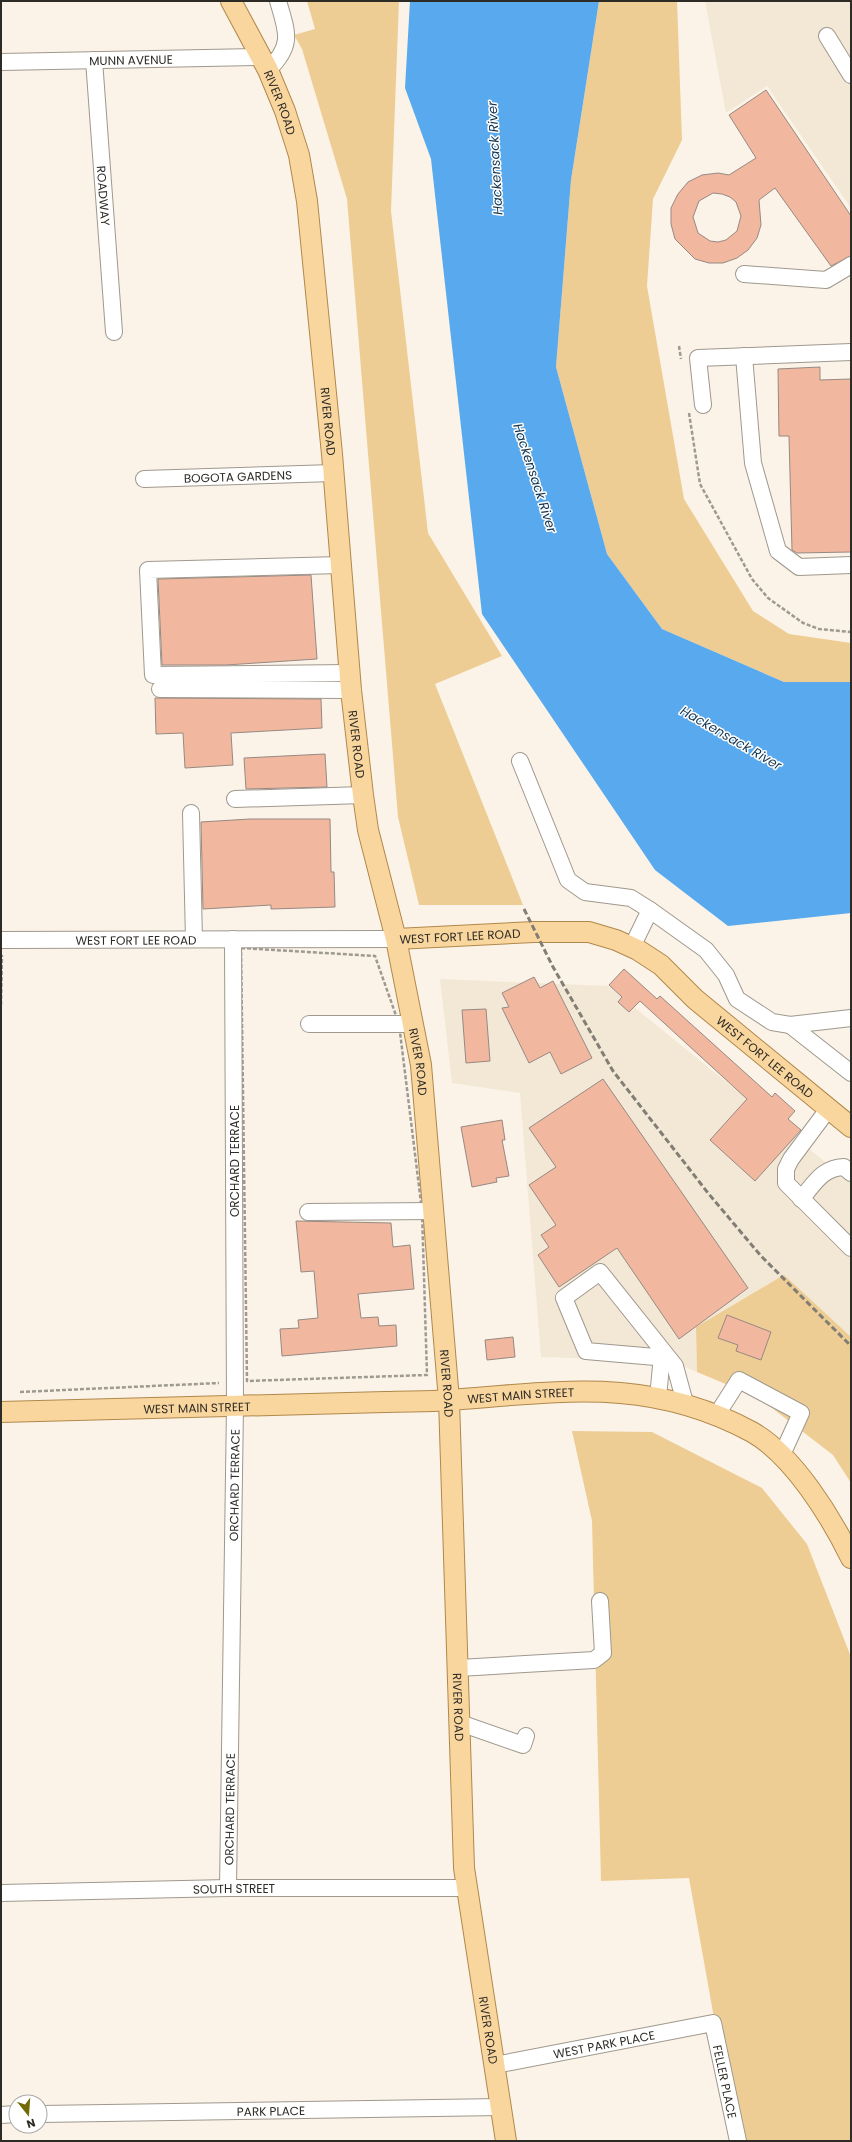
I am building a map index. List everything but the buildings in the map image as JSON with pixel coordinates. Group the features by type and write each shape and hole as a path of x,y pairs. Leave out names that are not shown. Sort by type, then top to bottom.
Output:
{"main road":[{"name":"RIVER ROAD","path":"231,1 265,63 285,111 299,155 307,200 333,473 350,681 363,795 378,878 396,939 406,1024 421,1065 428,1211 449,1400 459,1668 464,1868 506,2141"},
{"name":"WEST FORT LEE ROAD","path":"396,939 534,932 589,932 616,940 632,947 662,965 694,999 851,1127"},
{"name":"WEST MAIN STREET","path":"1,1412 449,1400 542,1392 588,1391 658,1397 685,1403 755,1434 781,1457 818,1501 839,1534 851,1558"}],"street":[{"path":"265,63 280,58 287,41 288,35 278,1"},
{"path":"826,36 851,75"},
{"name":"MUNN AVENUE","path":"1,62 94,60 265,63"},
{"name":"ROADWAY","path":"94,60 114,332"},
{"path":"744,274 826,280 851,266"},
{"path":"696,407 698,358 851,352"},
{"path":"744,356 753,464 778,551 799,567 851,565"},
{"name":"BOGOTA GARDENS","path":"144,479 333,473"},
{"path":"341,565 148,570 153,675 350,681"},
{"path":"160,690 350,681"},
{"path":"520,760 568,880 584,892 631,898 650,910 706,950 726,975 737,999 772,1022 790,1025 851,1018"},
{"path":"235,799 363,795"},
{"path":"190,813 194,939"},
{"path":"632,947 650,910"},
{"name":"WEST FORT LEE ROAD","path":"2,945 194,939 396,939"},
{"name":"ORCHARD TERRACE","path":"228,1888 235,1406 234,939"},
{"path":"309,1024 406,1024"},
{"path":"790,1025 851,1073"},
{"path":"829,1108 791,1158 786,1169 786,1184 851,1248"},
{"path":"801,1199 825,1171 833,1168 844,1167 851,1173"},
{"path":"308,1212 428,1211"},
{"path":"667,1358 586,1350 564,1298 600,1272 667,1358 675,1366 685,1403"},
{"path":"658,1397 661,1366 667,1358"},
{"path":"716,1416 739,1380 801,1413 781,1457"},
{"path":"459,1668 594,1660 603,1653 600,1601"},
{"path":"460,1724 522,1745 526,1736"},
{"name":"SOUTH STREET","path":"1,1893 228,1888 467,1888"},
{"name":"WEST PARK PLACE","path":"494,2065 714,2023"},
{"name":"FELLER PLACE","path":"714,2023 738,2141"},
{"name":"PARK PLACE","path":"48,2114 501,2107"}],"path":[{"path":"679,346 681,361"},
{"path":"696,407 700,484 752,579 768,598 803,623 819,629 851,632"},
{"path":"1,1005 2,945"},
{"path":"241,948 375,956 406,1024 428,1211 427,1376 247,1381 241,948"},
{"path":"17,1392 220,1383"}],"shaded area":[{"path":"307,1 399,1 391,211 428,533 502,656 435,684 523,905 419,905 398,817 347,199 302,49 294,35 315,29"},
{"path":"599,1 677,1 682,140 653,199 647,286 684,499 753,611 789,634 851,643 851,682 784,682 662,629 607,554 556,367 571,180"},
{"path":"705,1 851,1 851,208 767,86 726,113"},
{"path":"440,979 608,986 851,1183 851,1337 826,1316 696,1327 697,1372 670,1361 541,1357 520,1093 452,1083"},
{"path":"784,1275 851,1337 851,1483 833,1455 759,1398 697,1372 696,1327"},
{"path":"572,1431 652,1432 762,1488 807,1544 851,1657 851,2141 736,2141 689,1878 601,1881 592,1521"}],"water":[{"name":"Hackensack River","path":"410,1 599,1 571,180 556,367 607,554 662,629 784,682 851,682 851,913 728,926 655,870 482,614 431,159 405,88"}],"railway":[{"path":"524,909 553,967 613,1071 708,1193 761,1256 851,1346"}]}
